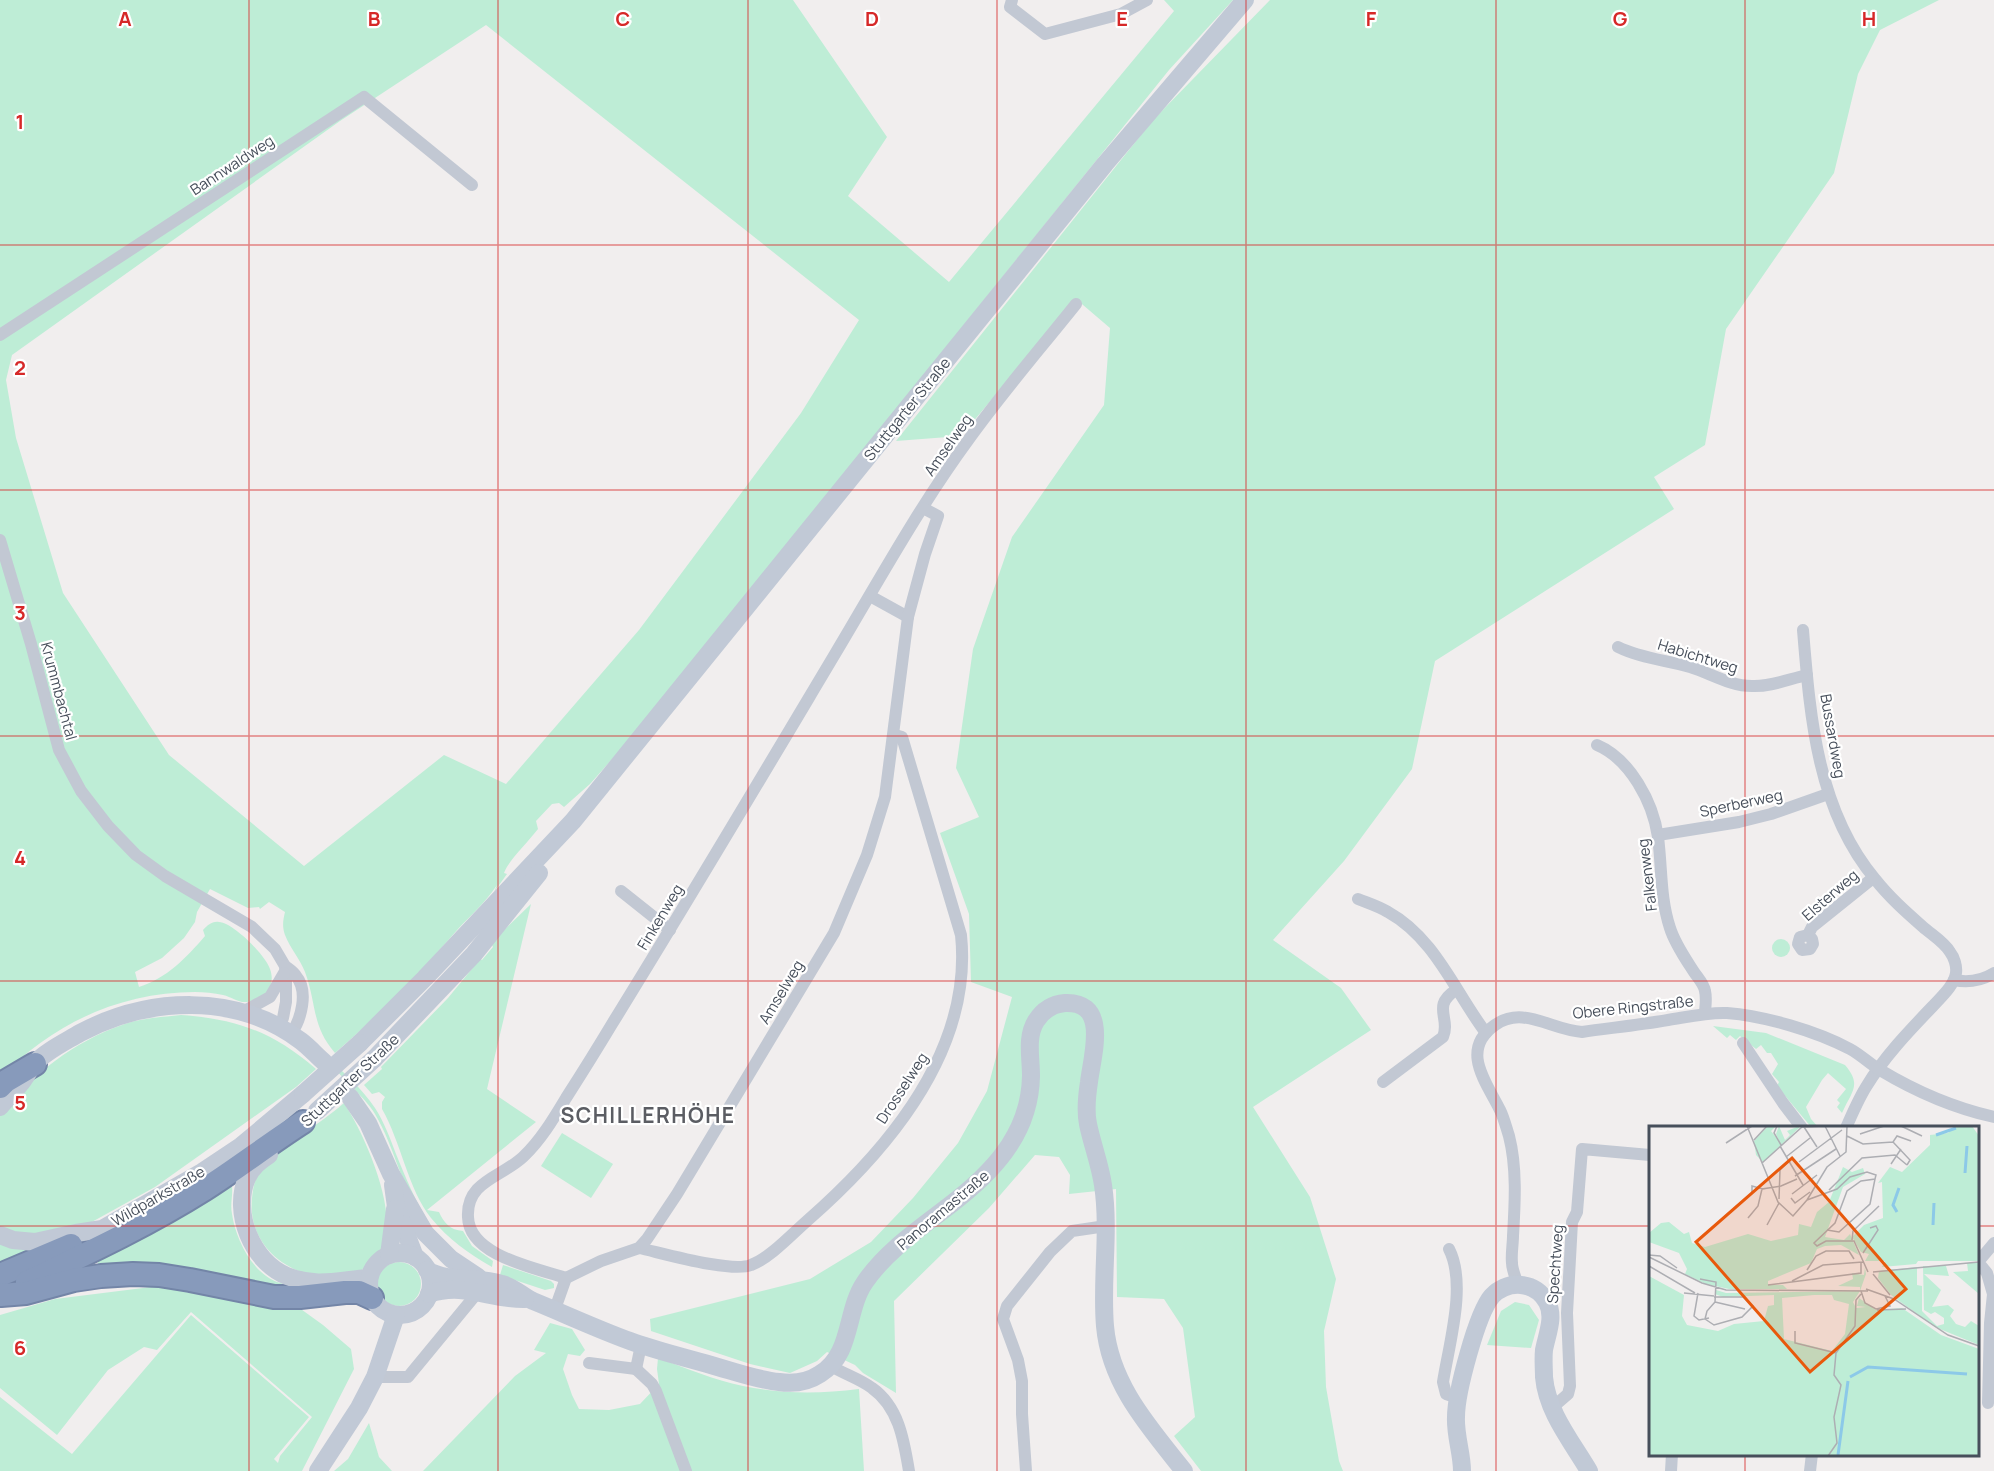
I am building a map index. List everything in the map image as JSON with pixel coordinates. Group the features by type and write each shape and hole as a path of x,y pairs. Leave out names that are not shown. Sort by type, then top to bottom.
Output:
{"highway":[{"path":"0,1087 35,1064"},
{"name":"Wildparkstraße","path":"0,1288 89,1253 156,1218 204,1189 310,1117"},
{"name":"Wildparkstraße","path":"0,1288 69,1246 102,1229"},
{"path":"0,1288 26,1293 74,1280 133,1274 190,1280 274,1297 359,1293 370,1288"}],"main road":[{"name":"Stuttgarter Straße","path":"370,1288 322,1284 293,1278 274,1268 255,1249 244,1222 244,1193 247,1179 255,1165 283,1144 375,1059 573,821 1105,164 1245,0"},
{"name":"Stuttgarter Straße","path":"303,1094 473,941"},
{"path":"0,1107 35,1064 67,1040 94,1026 154,1006 180,1004 213,1006 241,1013 285,1031 324,1062"},
{"name":"Panoramastraße","path":"831,1366 846,1339 855,1299 870,1274 892,1252 980,1181 1014,1140 1025,1116 1030,1094 1031,1031 1040,1016 1053,1005 1076,1004 1083,1007 1095,1023 1096,1039 1086,1112 1103,1184 1106,1220 1105,1328 1115,1368 1127,1396 1184,1471"},
{"name":"Wildparkstraße","path":"102,1229 202,1172 241,1146 303,1094"},
{"path":"350,1097 368,1123 391,1174 425,1233 479,1285"},
{"path":"391,1174 396,1207 421,1264 430,1279 429,1294 415,1312 396,1315 381,1310 370,1288 373,1268 380,1260 398,1253 421,1264 435,1275 479,1285 509,1298 527,1299 641,1345 779,1382 801,1382 811,1379 831,1366"},
{"path":"389,1255 391,1228 396,1207"},
{"path":"0,1235 13,1240 35,1242 102,1229"},
{"path":"429,1294 452,1288 479,1285"},
{"path":"1462,1471 1456,1416 1458,1398 1476,1333 1486,1305 1501,1289 1518,1285 1535,1289 1542,1295 1550,1310 1551,1317 1544,1353 1547,1395 1564,1432 1589,1471"},
{"path":"318,1471 359,1408 375,1377 396,1315"}],"street":[{"path":"1011,4 1045,34 1121,14 1148,0"},
{"name":"Bannwaldweg","path":"0,335 364,97 472,185"},
{"name":"Amselweg","path":"639,1248 677,1194 834,933 867,855 885,797 908,617 938,516 923,508 968,439 1076,304"},
{"name":"Finkenweg","path":"566,1278 490,1251 474,1237 469,1225 470,1202 480,1185 521,1159 538,1141 670,930 923,508"},
{"name":"Krummbachtal","path":"0,540 59,750 81,791 108,826 136,855 165,876 252,927 275,949 285,966"},
{"path":"870,596 908,617"},
{"name":"Bussardweg","path":"1803,630 1819,758 1828,794 1846,836 1874,878 1898,905 1949,949 1956,965 1954,980"},
{"name":"Habichtweg","path":"1618,647 1743,685 1766,685 1807,675"},
{"name":"Drosselweg","path":"639,1248 721,1265 741,1267 758,1262 822,1208 875,1154 917,1097 938,1062 957,1003 963,951 961,934 902,737 894,735"},
{"name":"Falkenweg","path":"1597,745 1610,751 1630,772 1648,804 1658,835 1661,878 1670,929 1677,945 1704,987 1705,1014"},
{"name":"Sperberweg","path":"1658,835 1761,817 1828,794"},
{"name":"Elsterweg","path":"1808,935 1812,927 1874,878"},
{"path":"621,891 670,930"},
{"path":"1358,899 1387,911 1413,932 1440,962 1486,1033 1480,1043 1477,1060 1481,1075 1500,1110 1510,1143 1514,1172 1512,1264 1518,1285"},
{"path":"241,1013 270,997 279,983 285,966"},
{"path":"285,966 286,1002 283,1018 285,1031"},
{"path":"1847,1126 1861,1096 1879,1069 1954,980 1971,982 1994,973"},
{"path":"1383,1082 1443,1037 1445,1028 1442,1007 1448,995 1456,990"},
{"name":"Obere Ringstraße","path":"1486,1033 1502,1020 1517,1016 1581,1032 1705,1014 1737,1015 1804,1031 1850,1049 1879,1069 1928,1095 1966,1110 1994,1117"},
{"path":"1743,1043 1800,1126"},
{"name":"Spechtweg","path":"1553,1407 1568,1394 1570,1386 1567,1313 1572,1222 1577,1212 1582,1149 1649,1155"},
{"path":"1026,1471 1022,1381 1018,1360 1003,1319 1007,1306 1050,1252 1072,1231 1106,1220"},
{"path":"1979,1260 1994,1242"},
{"path":"555,1309 566,1278 601,1261 639,1248"},
{"path":"1449,1249 1455,1261 1458,1284 1443,1382 1446,1394 1458,1398"},
{"path":"1979,1264 1987,1273 1993,1295 1987,1403"},
{"path":"375,1377 408,1377 479,1285"},
{"path":"636,1369 641,1345"},
{"path":"589,1363 636,1369 652,1384 686,1471"},
{"path":"831,1366 871,1387 885,1400 893,1412 902,1435 909,1471"},
{"path":"1671,1471 1672,1456"},
{"path":"1810,1471 1812,1456"}],"green space":[{"path":"0,0 793,0 887,137 848,196 949,282 1174,11 1164,0 1233,0 1169,70 644,723 590,784 564,807 559,803 552,804 536,821 538,829 510,863 504,873 507,874 494,892 497,885 414,977 335,1053 327,1043 318,1024 305,972 285,935 283,924 285,912 269,902 260,909 259,907 248,908 210,889 197,912 195,922 184,938 162,958 135,972 139,987 167,973 205,936 203,930 217,922 241,934 262,956 272,975 268,992 247,1002 220,994 195,992 167,993 114,1005 65,1027 20,1059 0,1078","holes":["486,25 859,320 801,413 639,630 506,784 444,755 304,866 169,755 63,593 16,438 6,380 12,355 340,121"]},
{"path":"1270,0 1939,0 1880,30 1858,74 1834,173 1726,329 1705,445 1654,477 1674,509 1435,661 1412,769 1344,861 1273,940 1341,988 1371,1030 1253,1107 1310,1197 1336,1279 1324,1331 1326,1387 1339,1461 1343,1471 1201,1471 1174,1436 1195,1417 1183,1328 1164,1299 1117,1297 1116,1189 1069,1194 1070,1175 1059,1157 1035,1155 989,1208 894,1301 896,1393 863,1373 855,1365 827,1352 817,1361 790,1373 750,1364 651,1331 650,1319 810,1279 871,1242 913,1198 958,1143 987,1091 1012,997 971,982 969,914 940,833 979,817 956,768 973,649 1012,537 1104,405 1110,328 1076,299 961,436 896,441 1153,120"},
{"path":"531,904 487,1089 536,1122 427,1210 439,1212 448,1225 463,1231 472,1246 493,1261 492,1267 459,1246 431,1218 416,1193 382,1109 385,1097 379,1092 372,1094 364,1085 382,1069 381,1067 448,998 480,959 482,960 493,947 492,945 502,932"},
{"path":"1777,939 1785,939 1790,944 1788,955 1777,957 1772,952 1772,944"},
{"path":"181,1015 220,1020 253,1030 285,1046 316,1069 296,1087 155,1187 90,1223 25,1236 0,1228 0,1112 40,1072 88,1040 129,1023"},
{"path":"1713,1026 1766,1033 1845,1065 1853,1078 1854,1088 1842,1113 1837,1107 1840,1103 1837,1100 1846,1089 1828,1073 1806,1107 1817,1126 1810,1126 1777,1086 1779,1082 1772,1074 1778,1064 1771,1053 1767,1053 1761,1045 1756,1049 1740,1036 1736,1040 1730,1035 1727,1038"},
{"path":"325,1054 375,1108 387,1130 420,1208 441,1239 454,1252 470,1264 488,1273 492,1278 458,1258 433,1234 415,1205 375,1114"},
{"path":"344,1103 361,1133 377,1174 383,1195 386,1233 380,1251 360,1272 305,1273 282,1262 258,1235 252,1211 254,1185 256,1178 268,1163"},
{"path":"562,1133 613,1164 591,1198 541,1166"},
{"path":"240,1179 232,1186 231,1210 238,1238 244,1250 260,1271 270,1278 281,1283 293,1284 283,1289 200,1270 165,1265 98,1264 98,1260"},
{"path":"0,1243 31,1250 0,1265"},
{"path":"399,1262 415,1268 421,1284 415,1300 399,1306 383,1300 377,1284 383,1268"},
{"path":"503,1265 551,1281 554,1288 545,1290 500,1275"},
{"path":"159,1286 298,1307 351,1349 354,1369 302,1471 0,1471 0,1397 72,1454 191,1315 309,1417 274,1459 278,1463 280,1456 312,1417 191,1312 157,1350 144,1347 108,1370 57,1435 0,1388 0,1315 55,1299"},
{"path":"1515,1302 1529,1305 1539,1320 1531,1348 1487,1345 1501,1311"},
{"path":"550,1323 572,1329 585,1350 580,1356 568,1354 563,1369 579,1409 609,1410 640,1404 659,1384 658,1358 700,1374 758,1389 829,1392 859,1389 864,1471 423,1471 515,1376 546,1353 534,1350"},
{"path":"369,1423 379,1457 392,1471 334,1471 348,1459"}],"district":[{"name":"SCHILLERHÖHE","path":"648,1115"}]}
